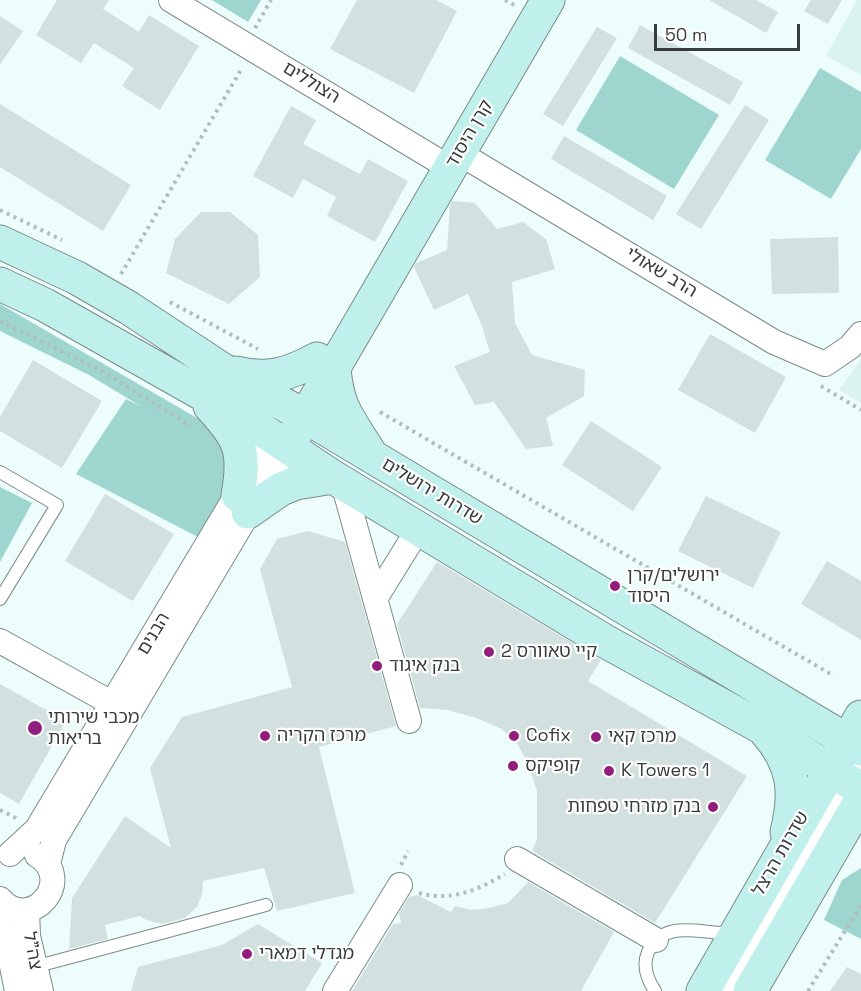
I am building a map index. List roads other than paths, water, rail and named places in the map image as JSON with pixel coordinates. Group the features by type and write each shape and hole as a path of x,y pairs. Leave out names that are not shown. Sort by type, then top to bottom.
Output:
{"main road":[{"name":"קרן היסוד","path":"280,441 326,364 392,269 548,0"},
{"name":"שדרות ירושלים","path":"0,242 77,278 129,308 223,370 372,456 855,760"},
{"path":"0,284 45,305 194,389 280,441 338,480 603,640 761,727 855,760 822,867 750,991"},
{"path":"223,370 261,377 282,375 326,364 342,410 372,456"},
{"path":"194,389 226,423 237,440 242,456 243,503 296,483 338,480"},
{"path":"761,727 781,753 792,779 792,812 782,852"},
{"name":"שדרות הרצל","path":"703,991 751,928 782,852 855,760"},
{"path":"822,867 861,841"}],"street":[{"name":"הצוללים","path":"171,0 249,47 455,160"},
{"name":"הרב שאולי","path":"455,160 774,342 825,364 849,347 861,334"},
{"name":"הבנים","path":"27,910 43,903 48,897 53,880 48,864 54,840 280,441"},
{"path":"338,480 375,599 409,721"},
{"name":"הבנים","path":"5,858 37,829 113,704 243,503"},
{"path":"375,599 418,528"},
{"path":"0,641 113,704"},
{"path":"5,858 27,851 48,864"},
{"path":"517,860 656,940"},
{"path":"335,991 400,885"},
{"path":"0,899 10,907 27,910"},
{"name":"צה\"ל","path":"0,907 17,991"},
{"name":"צה\"ל","path":"27,910 28,936 41,991"}],"lane":[{"path":"0,472 57,505 0,599"},
{"path":"717,991 751,928 855,760"},
{"path":"34,967 266,906"},
{"path":"655,991 648,981 645,969 646,957 656,940 670,931 682,929 723,934 751,928"},
{"path":"728,991 751,928"}],"place":[{"name":"ירושלים/קרן היסוד","path":"615,586"},
{"name":"קיי טאוורס 2","path":"489,652"},
{"name":"בנק איגוד","path":"377,666"},
{"name":"מכבי שירותי בריאות","path":"35,728"},
{"name":"מרכז הקריה","path":"265,736"},
{"name":"Cofix","path":"514,736"},
{"name":"מרכז קאי","path":"596,737"},
{"name":"קופיקס","path":"513,766"},
{"name":"K Towers 1","path":"609,771"},
{"name":"בנק מזרחי טפחות","path":"713,807"},
{"name":"מגדלי דמארי","path":"247,954"}]}
